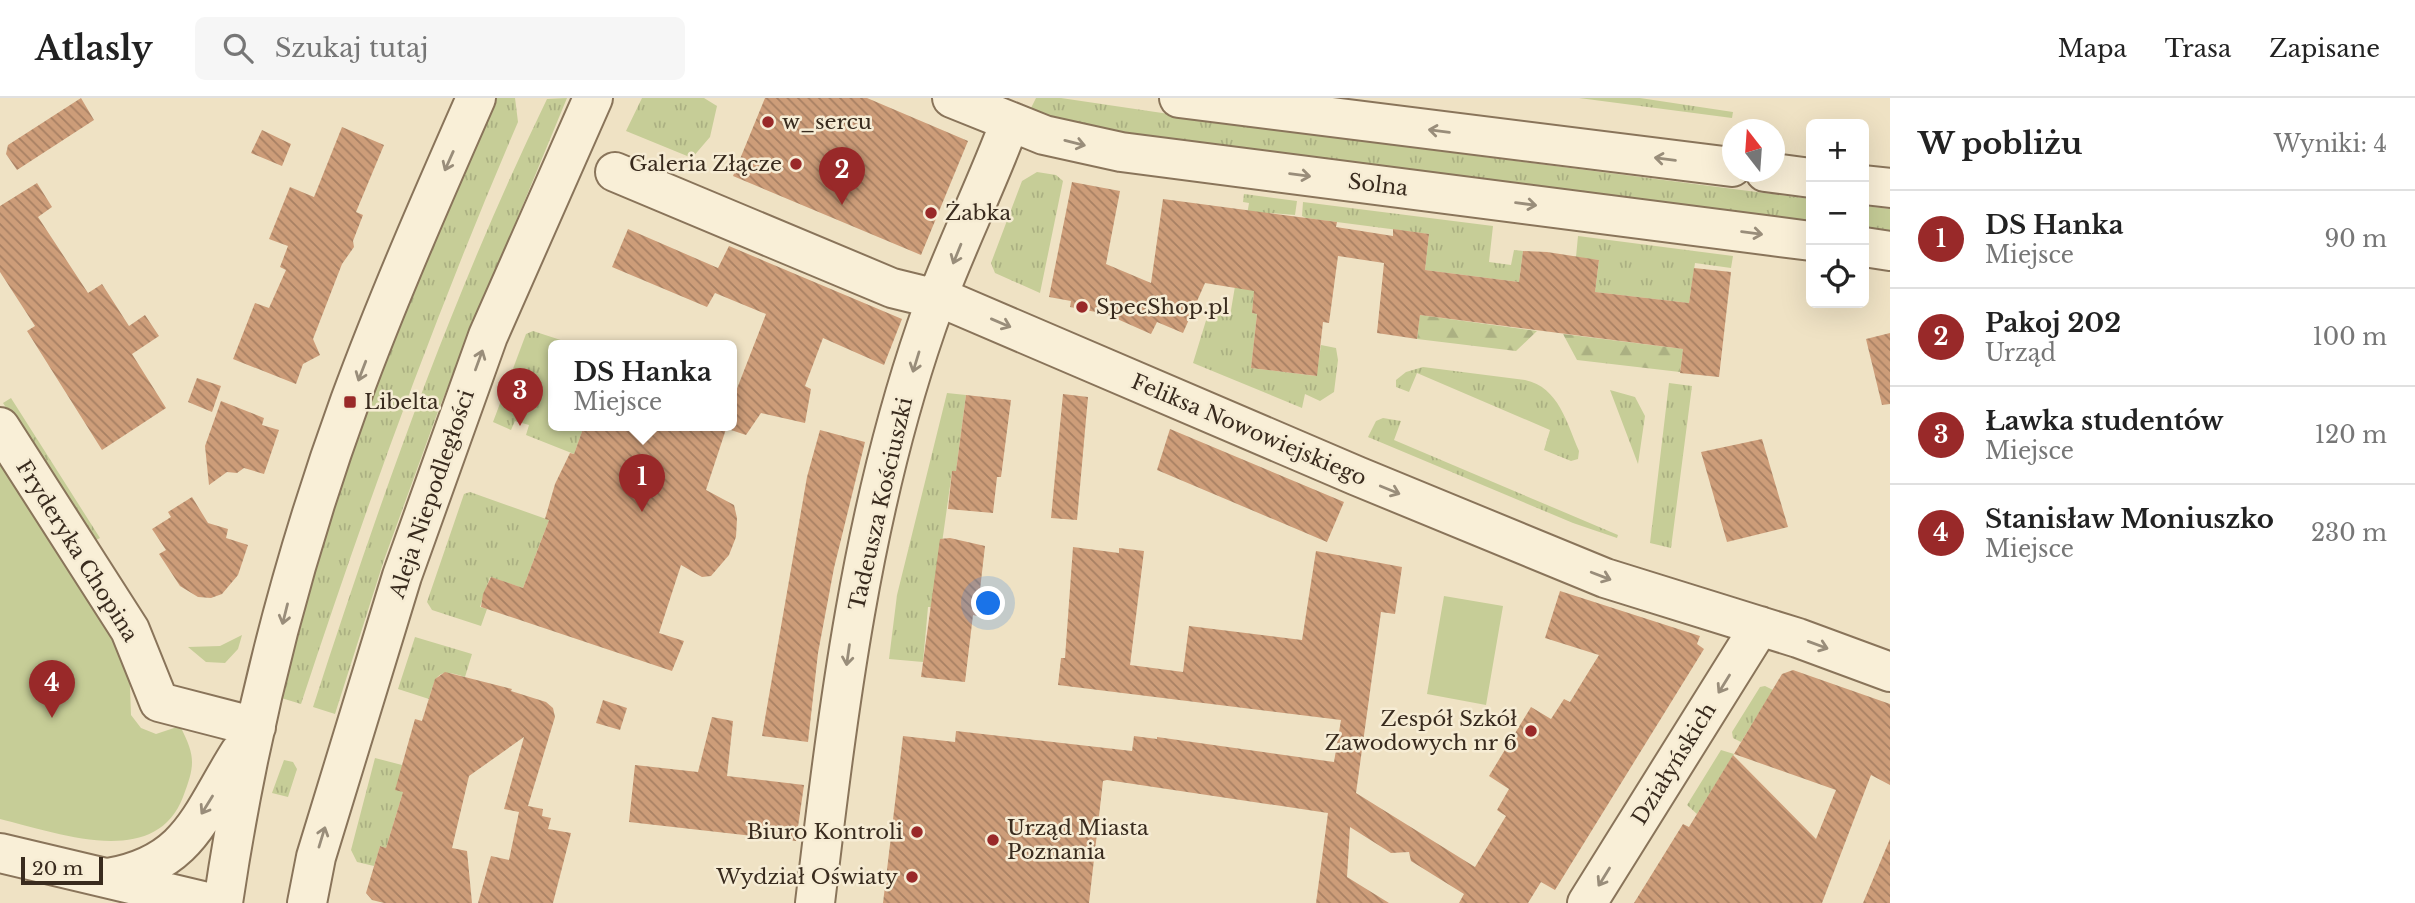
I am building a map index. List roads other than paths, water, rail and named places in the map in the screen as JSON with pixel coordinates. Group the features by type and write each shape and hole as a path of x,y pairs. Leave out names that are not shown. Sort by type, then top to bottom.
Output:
{"street":[{"path":"223,903 233,830 302,547 350,402 406,258 476,98"},
{"name":"Aleja Niepodległości","path":"307,903 320,844 402,576 429,499 488,336 593,98"},
{"name":"Solna","path":"952,98 1044,135 1121,152 1806,239"},
{"path":"1179,98 1722,166"},
{"name":"Tadeusza Kościuszki","path":"816,903 835,743 859,587 901,413 938,297 1010,122"},
{"name":"Feliksa Nowowiejskiego","path":"615,172 892,288 938,297 1605,578 1760,626 1890,672"},
{"path":"1785,175 1806,177"},
{"path":"1869,186 1890,188"},
{"path":"1869,248 1890,251"},
{"name":"Fryderyka Chopina","path":"0,426 130,630 159,702 256,727"},
{"name":"Działyńskich","path":"1587,903 1760,626"},
{"path":"108,878 138,873 166,859 187,840 256,727"},
{"path":"0,853 108,878 164,897 211,903"}],"place":[{"name":"w_sercu","path":"768,122"},
{"name":"Galeria Złącze","path":"796,164"},
{"name":"Pakoj 202","path":"842,205"},
{"name":"Żabka","path":"931,213"},
{"name":"SpecShop.pl","path":"1082,307"},
{"name":"Libelta","path":"350,402"},
{"name":"Ławka studentów","path":"520,426"},
{"name":"DS Hanka","path":"642,512"},
{"name":"Stanisław Moniuszko","path":"52,718"},
{"name":"Zespół Szkół Zawodowych nr 6","path":"1531,731"},
{"name":"Biuro Kontroli","path":"917,832"},
{"name":"Urząd Miasta Poznania","path":"993,840"},
{"name":"Wydział Oświaty","path":"912,877"}]}
